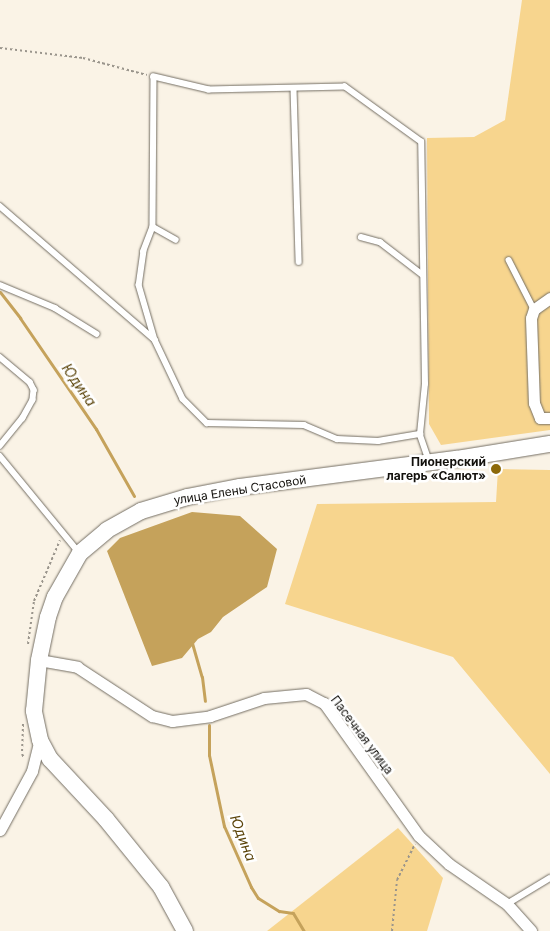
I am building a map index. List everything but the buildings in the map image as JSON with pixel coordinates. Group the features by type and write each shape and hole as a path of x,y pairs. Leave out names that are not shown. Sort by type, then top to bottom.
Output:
{"main road":[{"name":"улица Елены Стасовой","path":"185,931 161,887 106,819 50,759 40,740 34,711 40,660 48,617 55,597 80,553 107,530 141,512 186,496 550,444"}],"street":[{"path":"550,298 534,309 531,318 534,403 540,418 550,418"},
{"name":"Пасечная улица","path":"40,660 77,667 152,716 172,721 210,716 264,698 306,694 324,703 419,836 449,864 507,904 531,931"},
{"path":"0,830 32,771 40,740"}],"lane":[{"path":"420,434 378,441 337,439 304,425 208,423 183,399 155,340 139,285 144,251 153,227 154,77 209,90 345,87 421,142 425,384 420,434 430,462"},
{"path":"294,89 299,262"},
{"path":"0,206 155,340"},
{"path":"153,227 176,240"},
{"path":"361,237 380,242 423,275"},
{"path":"509,260 534,309"},
{"path":"0,285 55,308 97,334"},
{"path":"0,357 30,382 34,390 33,400 23,418 0,446"},
{"path":"0,456 80,553"},
{"path":"507,904 550,878"}],"path":[{"path":"0,48 84,58 154,77"},
{"path":"392,931 397,880 419,836"}],"shaded area":[{"path":"522,0 550,0 550,430 441,445 429,424 427,138 474,137 505,120"},
{"path":"498,469 550,470 550,774 453,657 285,604 317,504 496,502"},
{"path":"192,512 240,516 277,549 267,587 223,617 211,632 198,639 182,658 152,666 107,551 120,538"},
{"path":"398,828 443,878 427,931 267,931"}],"waterway":[{"name":"Юдина","path":"0,292 96,429 134,496"},
{"name":"Юдина","path":"192,643 202,677 205,701"},
{"name":"Юдина","path":"209,725 209,755 224,826 251,887 258,898 279,911 293,913 304,931"}],"place":[{"name":"Пионерский лагерь «Салют»","path":"496,469"}]}
